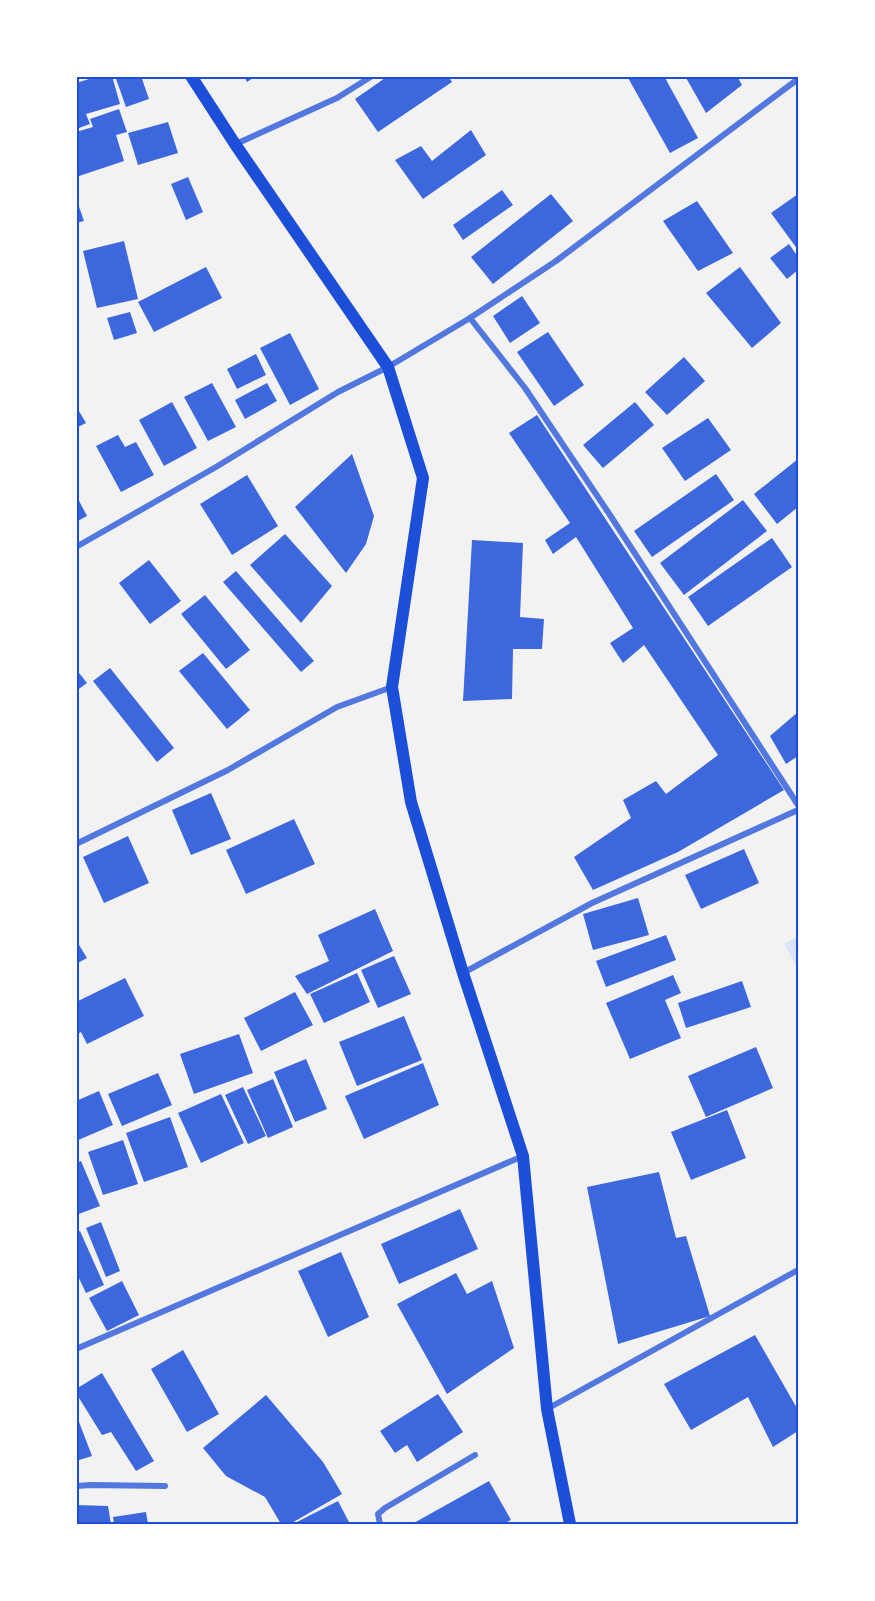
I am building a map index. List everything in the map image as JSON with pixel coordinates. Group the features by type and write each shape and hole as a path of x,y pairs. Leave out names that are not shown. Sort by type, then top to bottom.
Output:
{"main road":[{"path":"191,76 388,367 423,478 392,687 411,802 463,973 523,1156 547,1409 570,1524"}],"street":[{"path":"235,144 337,98 372,76"},
{"path":"76,547 216,467 338,392 388,367 470,318 556,261 798,80"},
{"path":"470,318 525,388 798,805"},
{"path":"76,844 228,770 337,707 392,687"},
{"path":"463,973 592,903 798,810"},
{"path":"76,1349 523,1156"},
{"path":"547,1409 798,1270"},
{"path":"380,1524 378,1514 385,1508 475,1455"},
{"path":"76,1486 165,1486"}],"shaded area":[{"path":"798,936 798,969 784,944"}],"building":[{"path":"99,76 112,76 120,104 86,114 90,124 79,128 76,121 76,83"},
{"path":"115,76 141,76 149,99 126,107"},
{"path":"244,76 256,76 247,82"},
{"path":"388,76 448,76 452,82 378,132 355,99"},
{"path":"627,76 664,76 698,138 670,153"},
{"path":"685,76 737,76 742,85 706,113"},
{"path":"119,109 127,132 116,135 124,161 76,177 76,132 93,127 90,119"},
{"path":"168,122 178,153 138,165 128,133"},
{"path":"471,130 486,155 423,199 395,160 421,146 432,161"},
{"path":"188,177 203,212 186,220 171,184"},
{"path":"502,190 513,205 463,240 453,225"},
{"path":"551,194 573,221 493,284 471,257"},
{"path":"798,194 798,250 771,213"},
{"path":"76,198 84,221 76,223"},
{"path":"697,201 733,253 698,271 663,221"},
{"path":"124,241 138,299 97,308 83,251"},
{"path":"789,244 798,257 798,270 787,279 770,258"},
{"path":"206,267 222,298 154,332 138,302"},
{"path":"740,267 781,323 752,348 706,293"},
{"path":"522,296 540,323 510,343 493,316"},
{"path":"130,312 137,333 114,340 107,318"},
{"path":"548,332 584,385 554,406 517,352"},
{"path":"290,333 319,389 290,405 260,348"},
{"path":"256,354 266,375 237,389 227,369"},
{"path":"684,357 705,381 667,415 645,392"},
{"path":"212,383 236,427 208,441 184,397"},
{"path":"267,383 277,401 245,419 235,400"},
{"path":"172,402 197,448 164,466 139,420"},
{"path":"635,402 654,425 603,468 583,445"},
{"path":"76,406 86,423 76,428"},
{"path":"537,415 784,790 678,852 593,890 574,857 631,818 623,800 656,781 666,794 718,755 644,645 623,663 610,643 633,628 576,537 553,554 545,540 570,523 509,433"},
{"path":"708,418 731,450 685,481 662,448"},
{"path":"118,435 125,447 136,442 154,475 121,492 96,446"},
{"path":"352,454 374,516 366,544 346,573 295,507"},
{"path":"798,459 798,507 777,524 754,494"},
{"path":"716,474 734,500 652,557 634,531"},
{"path":"247,475 278,526 232,555 200,504"},
{"path":"76,495 87,516 76,522"},
{"path":"743,500 767,531 684,595 660,563"},
{"path":"285,534 332,586 301,623 250,565"},
{"path":"772,538 792,567 708,626 688,597"},
{"path":"472,540 523,543 520,617 544,619 542,649 513,649 512,699 463,701"},
{"path":"149,560 181,601 150,624 119,583"},
{"path":"236,571 314,661 301,672 223,582"},
{"path":"205,595 250,650 226,669 181,614"},
{"path":"203,653 250,710 227,729 179,671"},
{"path":"110,668 174,748 157,762 93,681"},
{"path":"76,669 87,683 76,691"},
{"path":"798,712 798,756 786,764 770,736"},
{"path":"211,793 231,839 191,855 172,810"},
{"path":"294,819 315,864 246,894 226,850"},
{"path":"128,836 149,883 104,903 83,857"},
{"path":"744,849 759,883 701,909 685,875"},
{"path":"638,898 649,935 593,950 583,914"},
{"path":"375,909 393,951 307,994 295,976 329,961 318,935"},
{"path":"666,935 676,960 606,987 596,961"},
{"path":"76,940 87,958 76,964"},
{"path":"394,956 411,994 378,1008 361,970"},
{"path":"357,973 370,1002 324,1023 310,994"},
{"path":"673,975 681,993 665,1000 681,1038 630,1059 606,1003"},
{"path":"125,978 144,1016 87,1044 81,1032 76,1035 76,1002"},
{"path":"742,981 751,1007 686,1028 678,1003"},
{"path":"295,992 313,1025 261,1051 244,1018"},
{"path":"404,1016 422,1060 357,1086 339,1042"},
{"path":"239,1034 253,1073 194,1094 180,1054"},
{"path":"756,1047 773,1088 706,1117 688,1076"},
{"path":"306,1059 327,1109 295,1122 274,1072"},
{"path":"423,1063 439,1105 364,1139 345,1096"},
{"path":"158,1073 172,1105 122,1126 108,1094"},
{"path":"273,1079 293,1127 268,1138 247,1090"},
{"path":"243,1087 266,1136 248,1144 225,1095"},
{"path":"99,1091 113,1125 76,1141 76,1101"},
{"path":"221,1094 244,1143 201,1163 178,1113"},
{"path":"727,1110 746,1158 691,1180 671,1132"},
{"path":"170,1117 188,1167 144,1182 126,1133"},
{"path":"123,1140 138,1184 103,1195 88,1152"},
{"path":"81,1161 100,1206 76,1215 76,1163"},
{"path":"659,1172 676,1238 686,1236 710,1316 618,1344 587,1187"},
{"path":"460,1209 478,1249 399,1284 381,1244"},
{"path":"101,1222 120,1271 106,1277 86,1228"},
{"path":"80,1231 104,1285 86,1293 76,1272 76,1233"},
{"path":"341,1252 369,1317 328,1337 298,1271"},
{"path":"456,1273 467,1294 492,1281 514,1348 447,1394 397,1304"},
{"path":"122,1281 139,1315 107,1331 89,1298"},
{"path":"755,1335 798,1410 798,1431 773,1447 748,1397 691,1430 664,1384"},
{"path":"183,1350 219,1414 187,1432 151,1369"},
{"path":"102,1373 154,1461 136,1471 111,1432 102,1435 76,1393 76,1389"},
{"path":"438,1394 463,1432 417,1462 407,1445 395,1453 380,1431"},
{"path":"266,1395 323,1462 342,1494 290,1524 281,1524 265,1497 226,1476 203,1448"},
{"path":"76,1414 92,1456 76,1461"},
{"path":"489,1481 511,1520 503,1524 412,1524"},
{"path":"338,1501 350,1524 293,1524"},
{"path":"76,1505 108,1506 111,1524 76,1524"},
{"path":"146,1512 148,1524 114,1524 113,1517"}]}
